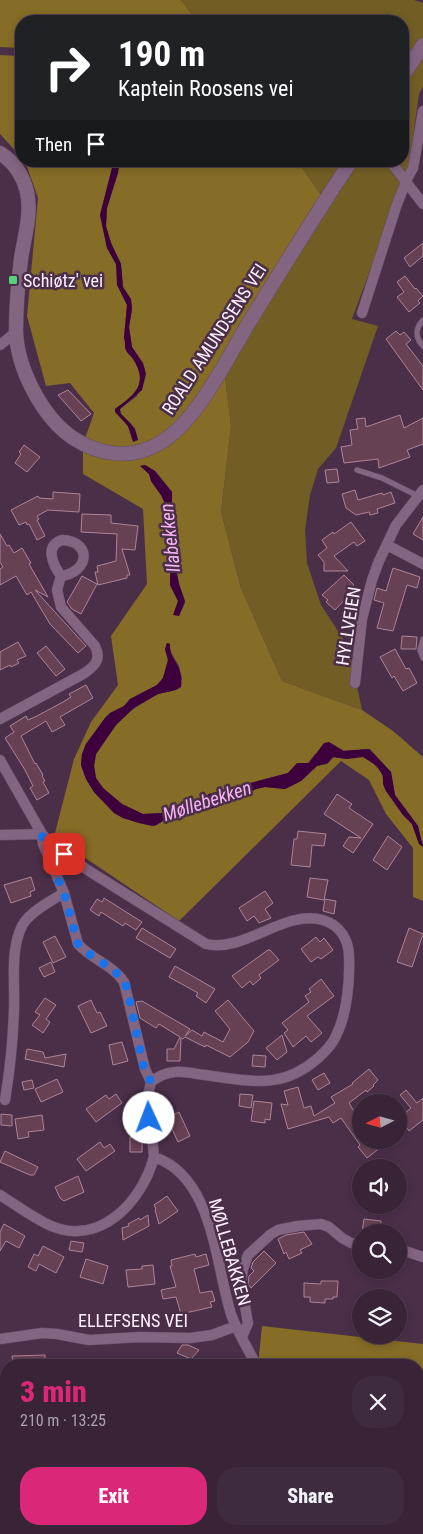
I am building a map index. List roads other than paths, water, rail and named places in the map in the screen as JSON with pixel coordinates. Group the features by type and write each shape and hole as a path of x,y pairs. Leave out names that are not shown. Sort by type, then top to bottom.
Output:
{"street":[{"path":"409,66 423,45"},
{"path":"362,313 406,181 413,168 423,110"},
{"name":"ROALD AMUNDSENS VEI","path":"0,152 15,166"},
{"name":"ROALD AMUNDSENS VEI","path":"16,167 27,193 28,209 19,282 16,332 26,374 38,400 57,424 71,436 91,448 116,454 140,451 157,445 173,434 200,402 347,167"},
{"path":"395,167 423,204"},
{"path":"0,345 16,332"},
{"name":"HYLLVEIEN","path":"356,683 362,619 372,580 386,544 396,525 420,493"},
{"path":"386,544 423,564"},
{"path":"0,719 83,674 94,667 96,663 98,654 95,646 61,607 57,590 61,576"},
{"path":"0,760 42,834 57,849 206,944 218,946 231,943 293,921 307,918 326,921 333,925 343,934 347,942 350,965 340,1027 332,1044 306,1068 291,1076 274,1080 257,1081 174,1072 160,1076 151,1082"},
{"path":"0,835 42,834"},
{"path":"0,1195 50,1226 71,1230 94,1228 110,1221 126,1209 138,1193 154,1157 148,1095 151,1082 144,1069 124,982 115,971 83,950 78,944 64,893 43,844 42,834"},
{"path":"5,1100 13,1040 14,959 17,940 23,924 30,916 64,893"},
{"name":"MØLLEBAKKEN","path":"154,1157 164,1160 183,1175 200,1201 209,1227 224,1291 236,1326 253,1359"},
{"name":"MØLLEBAKKEN","path":"242,1336 248,1323 241,1284 243,1269 248,1255 271,1234 278,1230 321,1224 352,1242"},
{"path":"407,1252 423,1257"},
{"name":"ELLEFSENS VEI","path":"0,1339 42,1333 89,1340 140,1337 190,1338 212,1335 236,1326"}],"lane":[{"path":"423,320 418,325 417,333 419,342 423,346"},
{"name":"HYLLVEIEN","path":"357,470 420,493"},
{"path":"423,639 420,650 423,658"}],"water":[{"path":"118,167 107,208 106,226 111,243 121,264 123,287 131,299 132,309 129,327 132,347 143,363 146,374 142,390 120,409 120,413 132,425 135,431 138,440 133,442 128,426 115,412 115,409 134,394 140,382 140,375 133,359 125,349 127,305 117,285 116,264 107,248 100,215 112,168"},
{"path":"145,465 155,471 172,492 172,521 177,535 175,563 185,601 179,616 173,615 178,601 170,585 171,536 166,524 167,508 151,481 149,474 140,466"},
{"name":"Møllebekken","path":"167,643 170,644 170,650 179,668 181,687 158,694 135,707 116,725 96,754 94,766 96,778 103,788 122,804 143,814 162,813 185,804 196,803 209,794 288,773 297,763 309,763 324,743 329,742 344,751 369,749 391,772 395,795 418,826 423,847 419,844 412,824 386,791 383,784 383,776 377,766 363,757 347,759 332,757 328,763 317,766 301,781 285,789 265,787 256,789 217,807 163,821 154,826 123,818 114,813 94,792 86,779 81,765 82,754 86,744 110,713 124,706 130,699 157,685 163,678 168,660 165,649"}],"place":[{"name":"Schiøtz' vei","path":"13,280"}],"water label":[{"name":"Ilabekken","path":"170,538"}]}
